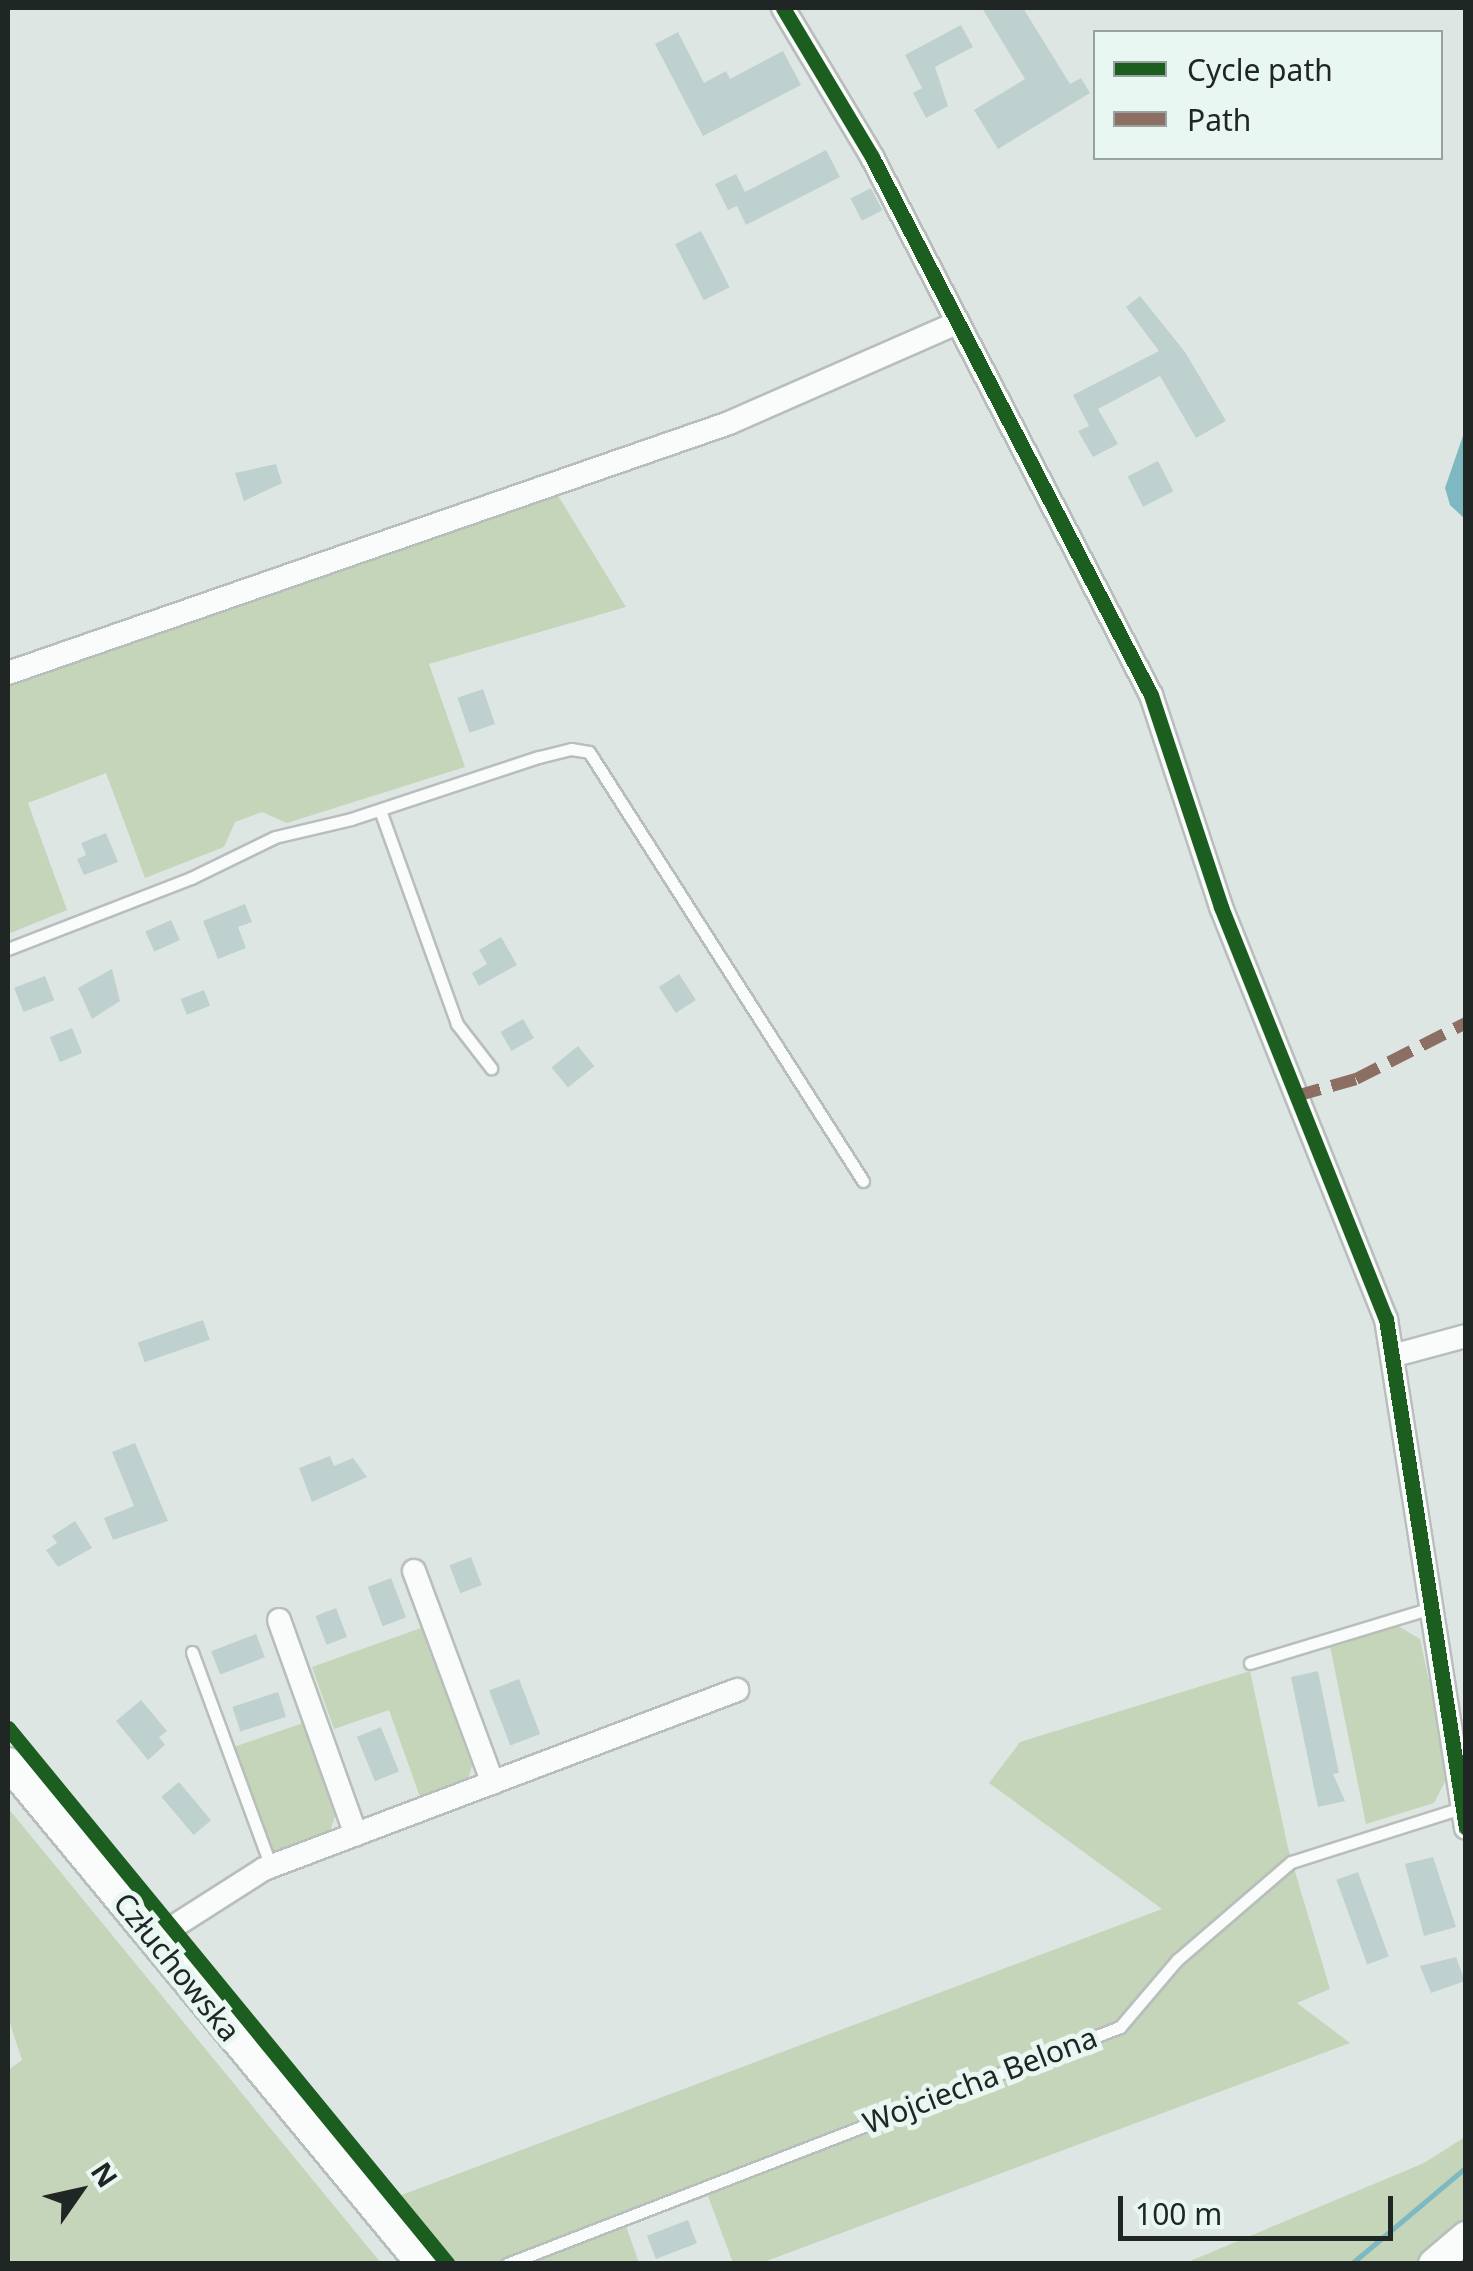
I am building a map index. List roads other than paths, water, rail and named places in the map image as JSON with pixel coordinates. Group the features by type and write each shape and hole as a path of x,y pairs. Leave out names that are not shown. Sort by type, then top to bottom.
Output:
{"main road":[{"name":"Człuchowska","path":"8,1764 422,2264"},
{"path":"1434,2264 1466,2238"}],"street":[{"path":"784,8 872,157 954,324 1151,696 1221,907 1386,1319 1463,1818"},
{"path":"8,673 730,423 954,324"},
{"path":"1394,1367 1466,1336"},
{"path":"414,1570 493,1783"},
{"path":"279,1620 356,1835"},
{"path":"154,1939 270,1867 737,1690"}],"lane":[{"path":"8,949 191,878 276,836 380,810 539,757 572,749 589,752 863,1181"},
{"path":"380,810 457,1024 491,1068"},
{"path":"1250,1663 1431,1608"},
{"path":"192,1652 270,1867"},
{"name":"Wojciecha Belona","path":"507,2264 1120,2027 1177,1960 1291,1862 1463,1818"}],"water":[{"path":"1465,430 1465,519 1450,505 1445,488"}],"waterway":[{"path":"1351,2264 1466,2167"}]}
